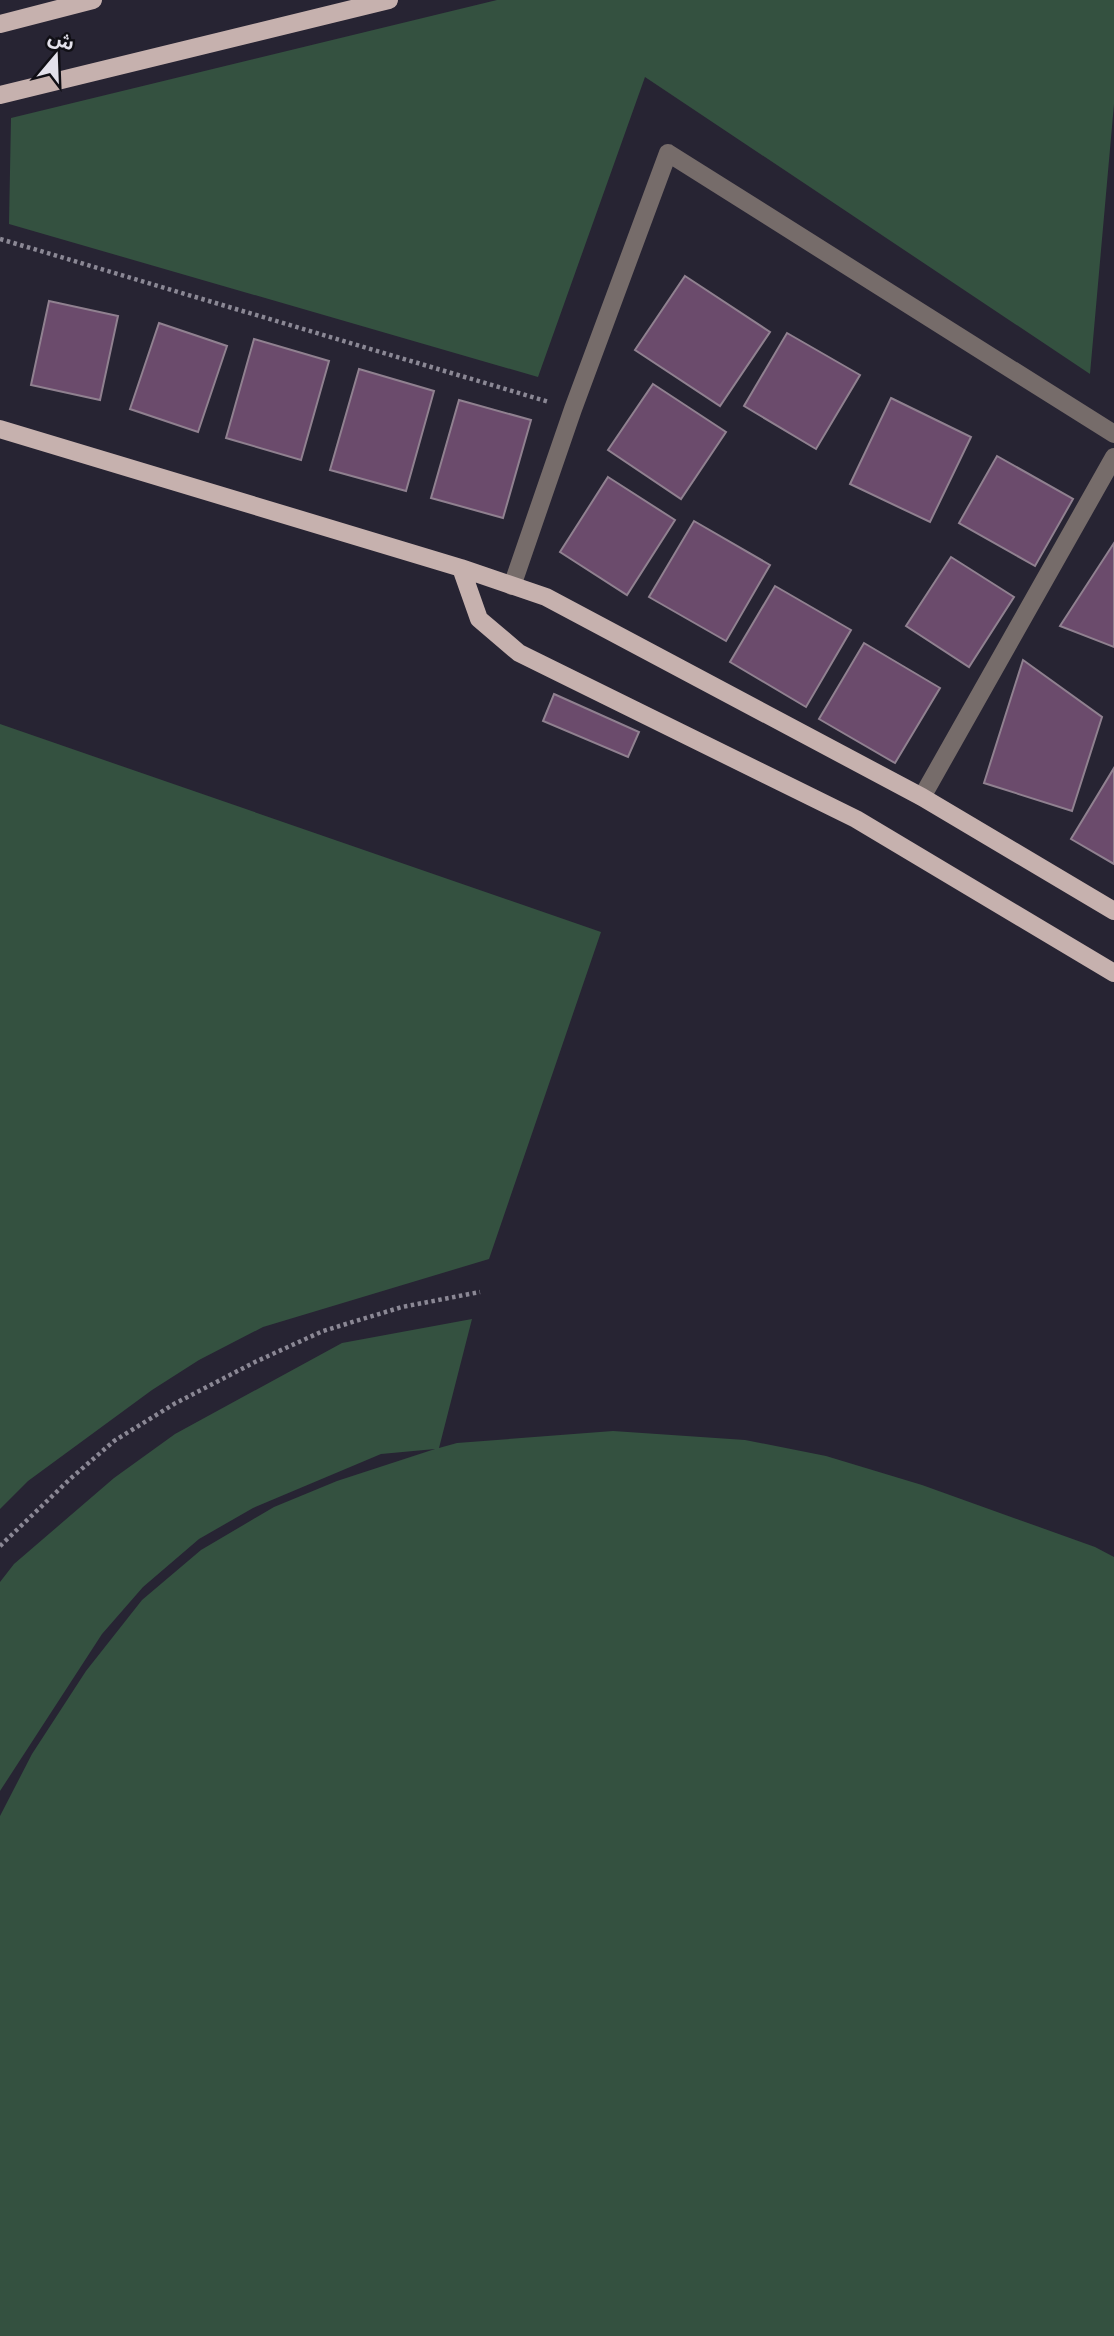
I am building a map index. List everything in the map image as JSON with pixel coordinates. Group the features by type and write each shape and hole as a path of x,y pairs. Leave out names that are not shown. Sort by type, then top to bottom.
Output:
{"main road":[{"path":"0,24 93,0"},
{"path":"0,95 389,0"},
{"path":"0,429 461,568 546,597 922,797 1114,911"},
{"path":"461,568 479,619 519,653 856,819 1114,973"}],"street":[{"path":"512,586 573,409 668,153 1114,434"},
{"path":"922,797 1114,457"}],"path":[{"path":"0,239 573,409"},
{"path":"0,1546 69,1479 114,1441 186,1398 323,1331 402,1307 480,1292"}],"green space":[{"path":"497,0 1114,0 1114,104 1090,374 645,77 538,377 9,224 11,118"},
{"path":"0,724 601,932 489,1259 263,1327 199,1360 152,1390 28,1481 0,1509"},
{"path":"472,1319 439,1448 457,1443 613,1431 745,1440 826,1456 922,1485 1095,1547 1114,1557 1114,2336 0,2336 0,1816 32,1754 86,1671 142,1600 201,1550 274,1507 337,1481 435,1449 381,1454 253,1508 199,1539 143,1587 102,1634 0,1791 0,1582 14,1564 114,1478 175,1434 342,1343"}],"building":[{"path":"685,276 770,332 720,406 635,350"},
{"path":"49,301 118,316 100,400 31,385"},
{"path":"159,323 227,346 198,432 130,409"},
{"path":"787,333 860,375 816,449 744,406"},
{"path":"254,339 329,361 301,460 226,438"},
{"path":"359,369 434,391 406,491 330,470"},
{"path":"653,384 726,432 681,499 608,450"},
{"path":"891,398 971,437 930,522 850,484"},
{"path":"459,400 531,420 503,518 431,498"},
{"path":"997,456 1073,499 1035,566 959,523"},
{"path":"608,477 675,520 627,595 560,552"},
{"path":"694,521 770,565 726,641 649,597"},
{"path":"1114,543 1114,647 1060,626"},
{"path":"951,557 1014,597 969,667 906,626"},
{"path":"775,586 851,630 806,707 730,662"},
{"path":"864,643 940,688 895,763 819,719"},
{"path":"1023,660 1102,717 1072,811 984,783"},
{"path":"554,694 639,732 628,757 543,721"},
{"path":"1114,768 1114,864 1071,839"}]}
